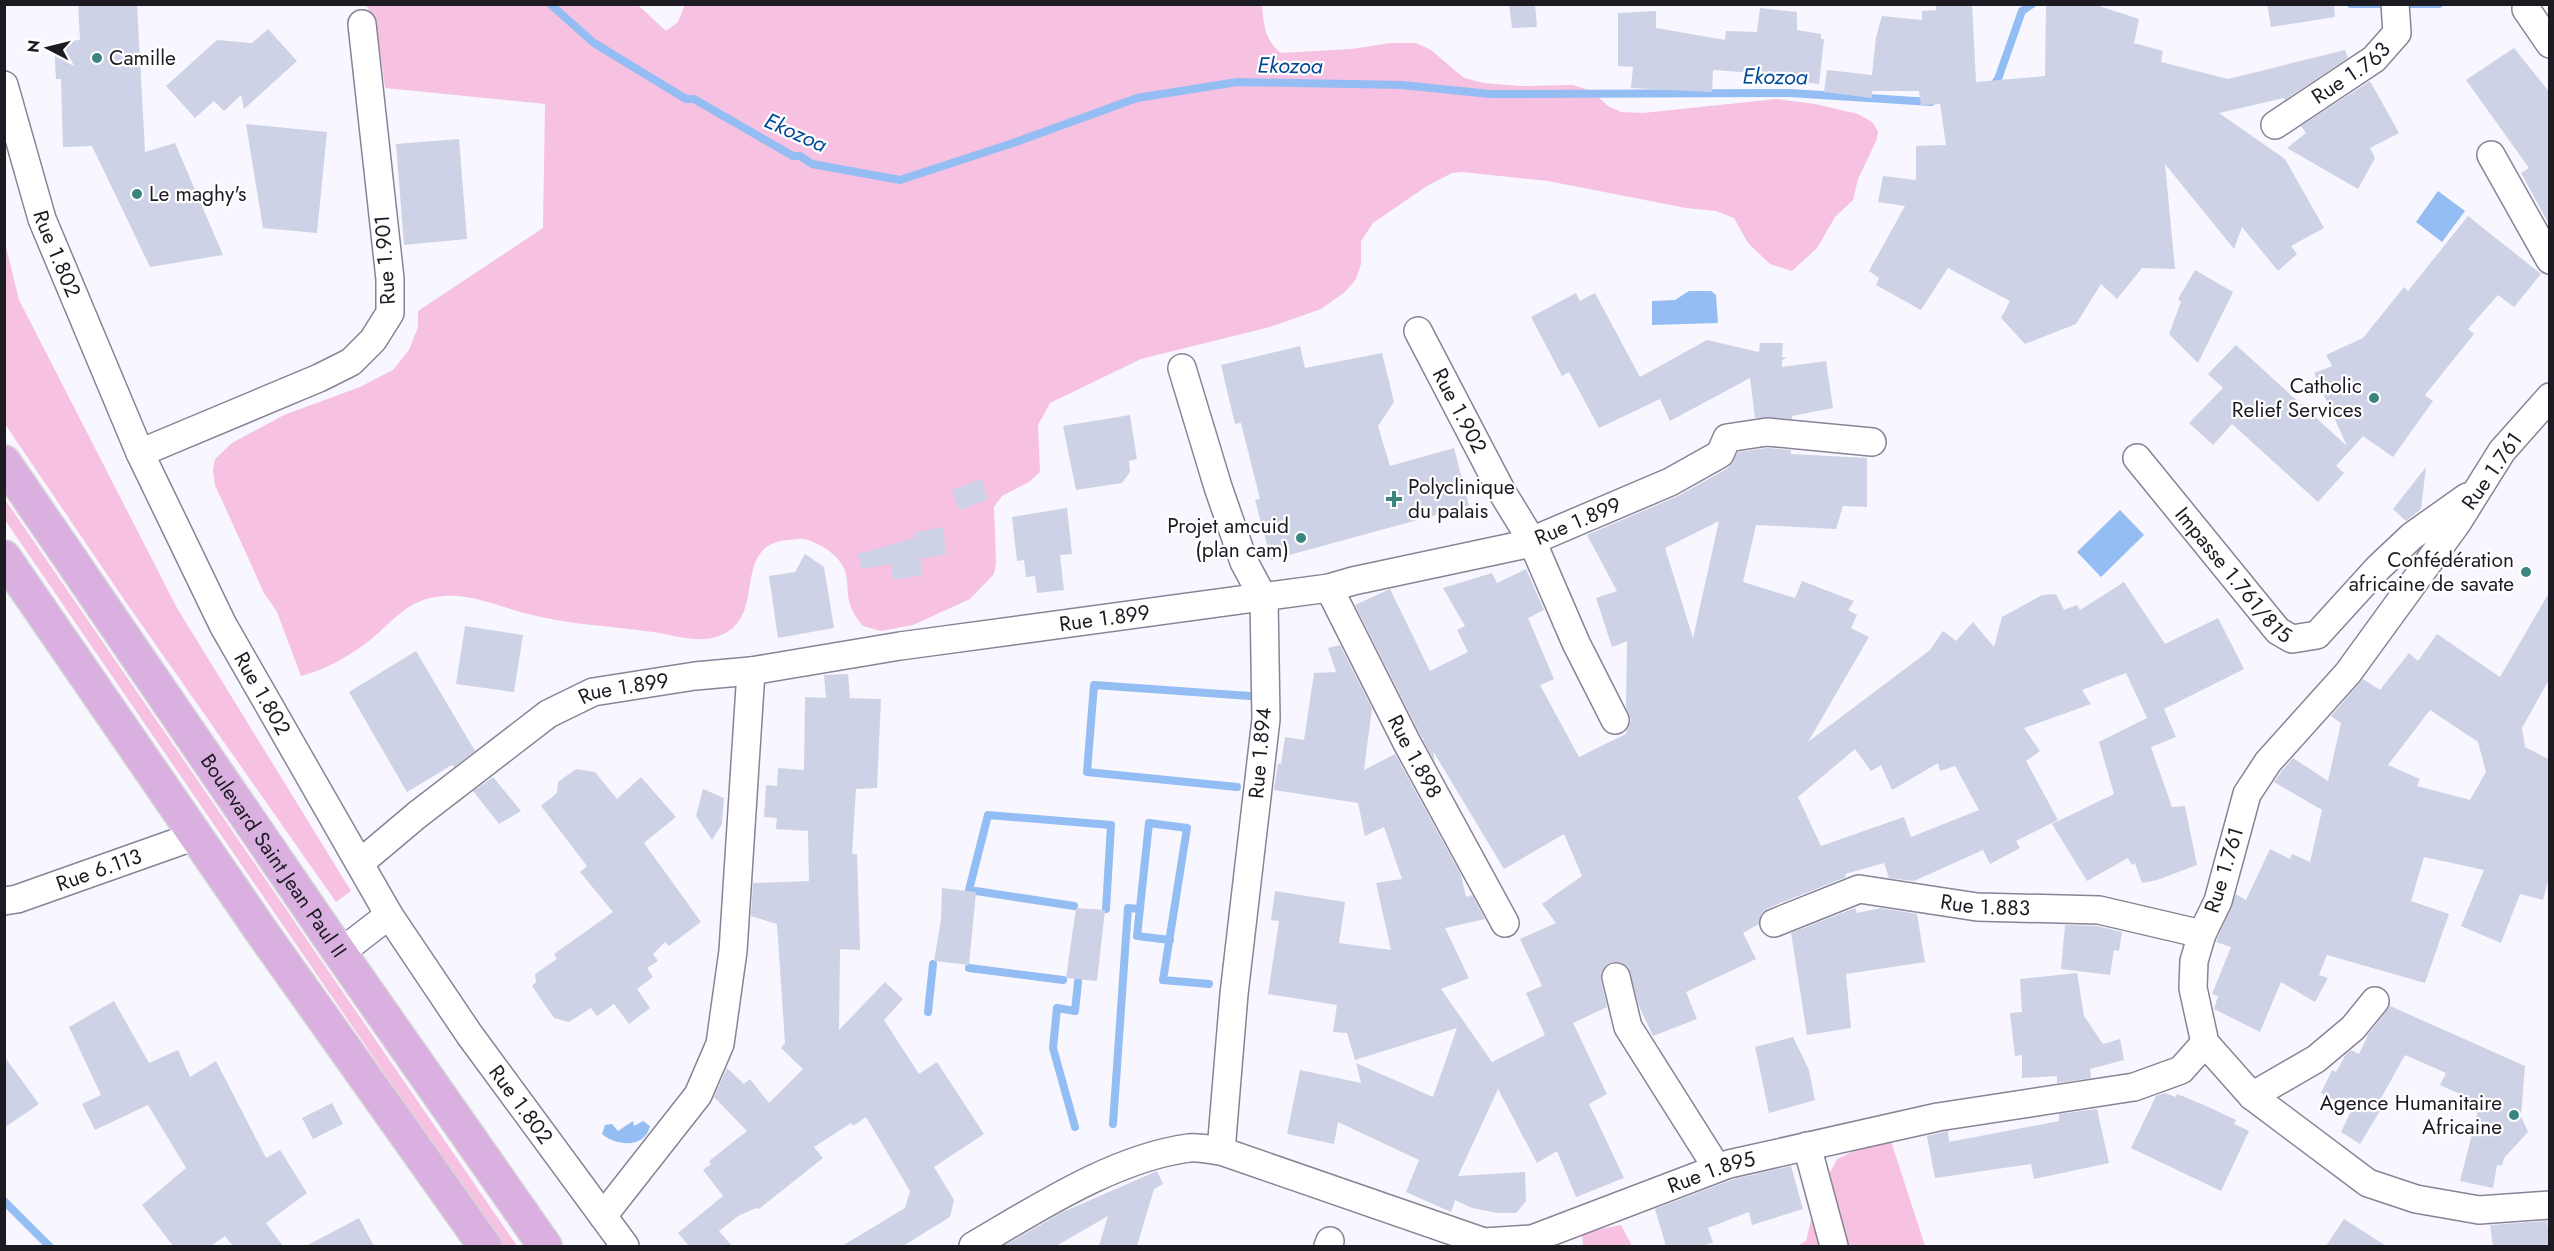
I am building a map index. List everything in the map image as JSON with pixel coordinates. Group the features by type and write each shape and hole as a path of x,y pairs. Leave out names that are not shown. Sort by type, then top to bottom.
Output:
{"main road":[{"name":"Boulevard Saint Jean Paul II","path":"4,462 339,953 545,1246"},
{"path":"6,564 485,1246"}],"street":[{"name":"Rue 1.763","path":"2275,125 2374,59 2397,33 2395,4"},
{"path":"2526,9 2550,44"},
{"name":"Rue 1.901","path":"140,453 320,378 351,362 373,340 390,313 390,279 362,24"},
{"name":"Rue 1.802","path":"4,85 42,219 140,453 223,626 389,915 469,1034 625,1246"},
{"path":"2491,155 2550,260"},
{"name":"Rue 1.902","path":"1418,331 1502,492 1532,541 1576,643 1615,720"},
{"name":"Rue 1.894","path":"1182,369 1244,562 1264,599 1266,719 1234,994 1221,1151"},
{"name":"Rue 1.761","path":"2550,397 2502,451 2457,523 2348,673 2268,762 2247,795 2218,901 2202,934 2194,961 2193,988 2205,1043 2252,1096 2368,1183 2416,1199 2479,1210 2550,1205"},
{"name":"Rue 1.899","path":"360,863 426,808 548,714 593,692 695,676 751,671 900,646 1264,599 1329,588 1522,546 1670,482 1720,454 1727,438 1767,432 1872,442"},
{"name":"Impasse 1.761/815","path":"2137,458 2278,631 2292,639 2317,635 2378,568 2412,536 2478,489"},
{"name":"Rue 1.898","path":"1329,588 1407,743 1505,924"},
{"path":"603,1216 698,1095 720,1044 733,951 751,671"},
{"name":"Rue 6.113","path":"4,901 17,899 195,836"},
{"name":"Rue 1.883","path":"1774,923 1859,889 1977,907 2099,910 2202,934"},
{"path":"339,953 389,915"},
{"path":"1616,977 1628,1027 1717,1168"},
{"path":"2252,1096 2316,1059 2353,1028 2375,1000"},
{"name":"Rue 1.895","path":"973,1246 1124,1163 1191,1148 1221,1151 1484,1242 1532,1239 1717,1168 1938,1117 2134,1087 2181,1070 2205,1043"},
{"path":"1807,1146 1834,1246"}],"shaded area":[{"path":"685,4 1262,5 1264,26 1268,37 1281,53 1352,49 1390,43 1416,43 1431,50 1464,78 1484,83 1520,86 1573,85 1592,91 1608,106 1621,112 1643,113 1776,99 1815,104 1858,114 1872,122 1878,131 1877,139 1858,179 1853,200 1835,217 1817,248 1792,271 1770,264 1748,243 1734,218 1716,211 1686,208 1548,181 1462,172 1452,173 1427,186 1373,223 1361,241 1361,264 1356,279 1345,292 1321,309 1270,327 1141,359 1050,403 1038,425 1040,472 1029,482 1002,496 994,507 996,564 994,574 970,599 913,625 881,631 863,626 852,610 845,571 839,560 816,543 804,539 786,540 769,546 758,556 742,616 732,628 716,637 693,639 562,621 478,599 444,596 420,601 401,613 350,654 327,667 301,676 277,612 264,593 215,485 213,470 215,459 232,443 284,415 360,387 393,370 409,350 418,327 418,311 543,228 545,104 385,88 376,22 366,5 638,5 666,31 678,22"},
{"path":"5,243 19,300 177,608 351,891 336,902 123,598 5,424"},
{"path":"4,498 517,1246 503,1246 5,520"},
{"path":"1889,1135 1925,1246 1797,1246 1806,1241 1815,1203 1837,1159"},
{"path":"1621,1225 1632,1246 1583,1246 1582,1233"}],"water":[{"path":"2438,191 2465,211 2442,242 2416,222"},
{"path":"1689,291 1711,291 1716,295 1718,323 1652,325 1652,301 1675,300"},
{"path":"2120,510 2144,535 2101,577 2077,552"},
{"path":"633,1121 634,1126 643,1121 650,1126 642,1139 636,1142 622,1143 602,1134 605,1125 612,1124 618,1131"}],"building":[{"path":"78,4 137,4 145,152 175,143 223,255 150,267 92,146 63,147 61,79 56,79 54,42 80,40"},
{"path":"1509,4 1535,4 1537,27 1512,28"},
{"path":"1936,4 1972,4 1976,82 2045,76 2046,4 2096,5 2139,19 2134,43 2163,51 2161,62 2228,79 2345,50 2348,58 2285,100 2284,98 2219,113 2285,159 2324,228 2291,246 2297,254 2278,271 2242,227 2234,249 2165,164 2175,269 2142,268 2117,299 2101,284 2076,324 2025,344 2001,318 2010,301 1948,268 1921,310 1876,285 1879,278 1869,271 1905,206 1878,202 1883,176 1916,180 1916,146 1946,145 1940,104 1921,105 1919,91 1872,91 1872,98 1824,92 1827,70 1872,75 1876,37 1882,16 1922,20 1922,11 1936,10"},
{"path":"2267,4 2334,4 2335,17 2271,27"},
{"path":"1760,8 1797,12 1797,30 1821,34 1821,39 1824,39 1819,84 1797,81 1798,76 1713,70 1712,92 1631,88 1633,67 1618,66 1618,13 1656,11 1656,28 1725,40 1726,31 1757,32"},
{"path":"268,29 297,61 244,109 241,95 224,111 214,101 195,118 166,86 217,40 252,43"},
{"path":"2514,48 2550,93 2550,226 2521,173 2529,168 2466,80"},
{"path":"2370,81 2399,133 2370,148 2375,158 2358,189 2287,148 2306,133 2301,126"},
{"path":"246,124 327,132 317,233 263,228"},
{"path":"459,139 467,239 404,245 396,144"},
{"path":"2468,216 2541,274 2514,307 2498,295 2468,329 2474,334 2425,395 2433,401 2393,457 2363,436 2336,466 2344,473 2318,502 2232,424 2213,445 2189,423 2223,388 2208,374 2236,345 2347,446 2314,373 2332,366 2326,355 2363,338 2404,287 2408,291"},
{"path":"2195,270 2233,292 2198,363 2169,334 2181,302 2178,299"},
{"path":"1576,293 1580,301 1595,293 1640,377 1707,340 1759,352 1760,343 1783,343 1782,357 1787,358 1782,360 1782,367 1826,361 1833,408 1792,416 1792,419 1755,418 1750,378 1670,421 1660,399 1599,428 1569,372 1562,376 1531,317"},
{"path":"1300,346 1305,368 1382,353 1394,402 1378,426 1390,466 1454,448 1469,506 1271,560 1255,500 1260,499 1241,423 1235,424 1221,365"},
{"path":"1130,415 1137,459 1129,461 1130,472 1122,483 1076,490 1063,426"},
{"path":"1767,448 1791,450 1791,454 1867,458 1867,507 1843,506 1836,529 1756,525 1743,582 1795,598 1802,581 1854,601 1848,610 1857,615 1851,628 1869,637 1808,742 1930,650 1943,631 1956,641 1973,622 1994,647 2002,617 2042,595 2056,594 2064,610 2077,605 2080,610 2124,582 2165,644 2218,618 2244,669 2164,709 2176,737 2151,747 2172,807 2185,806 2197,865 2157,880 2142,883 2135,863 2132,865 2128,858 2087,881 2052,824 2114,794 2099,742 2147,718 2126,673 2082,690 2091,704 2024,728 2040,751 2026,761 2058,820 2016,841 2020,848 1990,864 1983,850 1914,881 1889,878 1884,863 1845,874 1846,877 1768,908 1761,914 1759,924 1743,933 1756,959 1686,992 1697,1019 1653,1036 1639,1006 1628,967 1620,962 1612,962 1605,966 1601,973 1601,980 1607,1007 1573,1023 1607,1094 1589,1104 1624,1178 1576,1197 1557,1151 1537,1163 1498,1089 1458,1176 1525,1172 1526,1201 1516,1213 1498,1213 1472,1208 1455,1200 1451,1212 1406,1192 1419,1160 1338,1122 1334,1144 1287,1134 1300,1070 1361,1083 1356,1063 1433,1097 1457,1028 1355,1060 1347,1033 1333,1032 1337,1005 1268,994 1279,921 1271,920 1275,891 1345,902 1339,943 1391,950 1376,883 1402,879 1384,827 1365,836 1358,803 1274,790 1285,737 1304,740 1314,673 1336,672 1328,648 1340,645 1372,708 1364,770 1395,754 1461,875 1466,897 1472,895 1485,919 1445,928 1469,978 1441,989 1492,1062 1545,1035 1526,993 1542,986 1520,939 1556,923 1542,904 1582,876 1564,834 1504,869 1433,751 1435,762 1423,740 1425,738 1421,736 1355,605 1390,589 1430,671 1468,652 1457,630 1465,626 1443,588 1492,573 1497,583 1526,569 1544,610 1528,618 1554,679 1540,685 1579,757 1626,734 1631,720 1626,708 1627,641 1612,647 1596,598 1617,591 1587,535 1678,496 1728,468 1738,452","holes":["1719,521 1693,638 1665,548","1855,749 1871,771 1881,765 1892,790 1938,763 1940,771 1955,766 1979,810 1911,837 1904,817 1821,846 1798,797"]},
{"path":"2426,467 2421,509 2406,521 2393,509"},
{"path":"981,479 988,499 959,510 952,490"},
{"path":"1067,508 1072,554 1060,555 1064,590 1037,593 1035,576 1026,577 1024,560 1017,561 1012,517"},
{"path":"943,527 946,554 920,559 923,575 893,580 891,564 861,569 858,554 914,538 913,533"},
{"path":"805,554 824,567 834,628 778,638 769,576 795,572"},
{"path":"2550,591 2550,678 2522,728 2525,747 2550,760 2550,873 2543,900 2520,894 2501,943 2461,926 2484,870 2424,857 2411,901 2449,914 2425,983 2327,955 2319,975 2328,978 2315,1002 2281,982 2260,1032 2214,1009 2218,996 2212,994 2231,947 2216,942 2236,894 2246,900 2270,849 2290,859 2292,854 2310,862 2322,810 2274,782 2293,758 2328,781 2341,723 2331,716 2363,679 2380,690 2409,653 2418,661 2437,634 2500,677","holes":["2430,710 2478,742 2486,772 2470,800 2417,786 2420,779 2388,765"]},
{"path":"465,626 523,635 514,692 456,684"},
{"path":"416,651 475,751 454,767 452,765 407,792 349,692"},
{"path":"848,674 850,698 881,699 877,788 856,789 852,854 857,854 860,950 840,949 839,1030 885,982 903,999 884,1020 919,1074 937,1062 984,1134 934,1167 954,1200 950,1217 903,1246 842,1246 905,1208 910,1191 866,1117 853,1126 851,1123 814,1147 823,1158 759,1209 756,1208 738,1216 719,1231 732,1246 689,1246 678,1233 723,1196 703,1170 711,1164 709,1161 747,1131 714,1097 727,1068 744,1084 750,1079 769,1103 803,1069 781,1048 785,1043 777,924 751,916 753,883 809,881 808,831 776,829 777,818 764,817 766,785 777,786 778,768 804,770 805,697 826,698 824,675"},
{"path":"576,769 595,772 617,799 641,777 676,817 644,843 701,922 669,946 665,942 653,954 658,961 647,968 653,977 637,989 650,1008 629,1024 614,1004 597,1016 591,1008 569,1022 554,1018 532,986 536,982 535,974 557,959 554,954 613,912 580,872 587,866 541,806 557,793 558,782"},
{"path":"493,777 521,811 499,824 473,791"},
{"path":"703,789 724,798 722,824 712,840 696,816"},
{"path":"942,888 976,892 969,965 934,961 941,920"},
{"path":"1076,908 1105,910 1097,981 1066,978"},
{"path":"1855,908 1857,913 1881,908 1917,914 1925,962 1846,974 1851,1028 1807,1035 1791,933"},
{"path":"2065,925 2097,926 2122,932 2119,951 2114,950 2110,975 2061,969"},
{"path":"2077,973 2084,1016 2103,1044 2120,1039 2124,1060 2090,1069 2091,1078 2057,1083 2057,1076 2022,1078 2022,1055 2015,1056 2010,1013 2022,1012 2020,979"},
{"path":"114,1001 149,1063 178,1050 190,1077 216,1061 266,1158 280,1150 307,1193 266,1223 283,1246 233,1246 225,1236 211,1246 173,1246 142,1205 186,1168 148,1105 95,1130 82,1104 101,1095 69,1027"},
{"path":"2390,1006 2525,1066 2521,1116 2528,1132 2504,1158 2502,1166 2497,1165 2493,1188 2460,1181 2480,1103 2440,1085 2446,1073 2405,1055 2375,1109 2380,1111 2360,1144 2341,1132 2352,1109 2321,1093 2332,1070 2336,1072 2346,1054 2351,1050 2359,1054 2368,1035"},
{"path":"1793,1037 1809,1070 1815,1100 1769,1113 1755,1047"},
{"path":"4,1056 39,1104 4,1128"},
{"path":"2165,1093 2176,1097 2177,1094 2204,1105 2236,1120 2234,1124 2249,1131 2221,1191 2131,1148 2156,1096"},
{"path":"332,1103 343,1124 313,1139 302,1118"},
{"path":"2097,1109 2109,1163 2034,1179 2031,1164 1935,1178 1927,1136 1948,1131 1949,1142 2059,1121 2059,1114"},
{"path":"1791,1166 1803,1209 1752,1225 1749,1212 1708,1228 1713,1243 1699,1246 1666,1246 1655,1209 1734,1179"},
{"path":"1157,1171 1163,1184 1154,1189 1137,1246 1099,1246 1108,1216 1056,1246 1003,1246 1063,1212"},
{"path":"359,1218 374,1246 306,1246"},
{"path":"2344,1219 2386,1246 2326,1246"},
{"path":"2547,1221 2550,1246 2493,1246 2490,1225"}],"waterway":[{"name":"Ekozoa","path":"550,4 594,43 686,99 694,99 793,156 800,156 812,164 900,180 1013,143 1137,98 1237,82 1402,85 1490,94 1790,93 1931,102"},
{"name":"Ekozoa","path":"1992,87 1998,79 2022,11 2032,4"},
{"name":"Ekozoa","path":"2351,4 2439,4"},
{"path":"1237,787 1087,772 1094,685 1250,696"},
{"path":"969,890 988,815 1111,825 1106,909"},
{"path":"1170,940 1137,936 1149,823 1187,828 1163,980 1209,984"},
{"path":"976,891 1074,906"},
{"path":"1113,1124 1128,908 1140,909"},
{"path":"928,1012 933,964"},
{"path":"969,968 1063,980"},
{"path":"1075,1127 1053,1048 1057,1008 1075,1011 1078,982"},
{"path":"4,1201 49,1246"}],"place":[{"name":"Camille","path":"97,58"},
{"name":"Le maghy's","path":"137,194"},
{"name":"Catholic Relief Services","path":"2374,398"},
{"name":"Polyclinique du palais","path":"1394,499"},
{"name":"Projet amcuid (plan cam)","path":"1301,538"},
{"name":"Confédération africaine de savate","path":"2526,572"},
{"name":"Agence Humanitaire Africaine","path":"2514,1115"}]}
